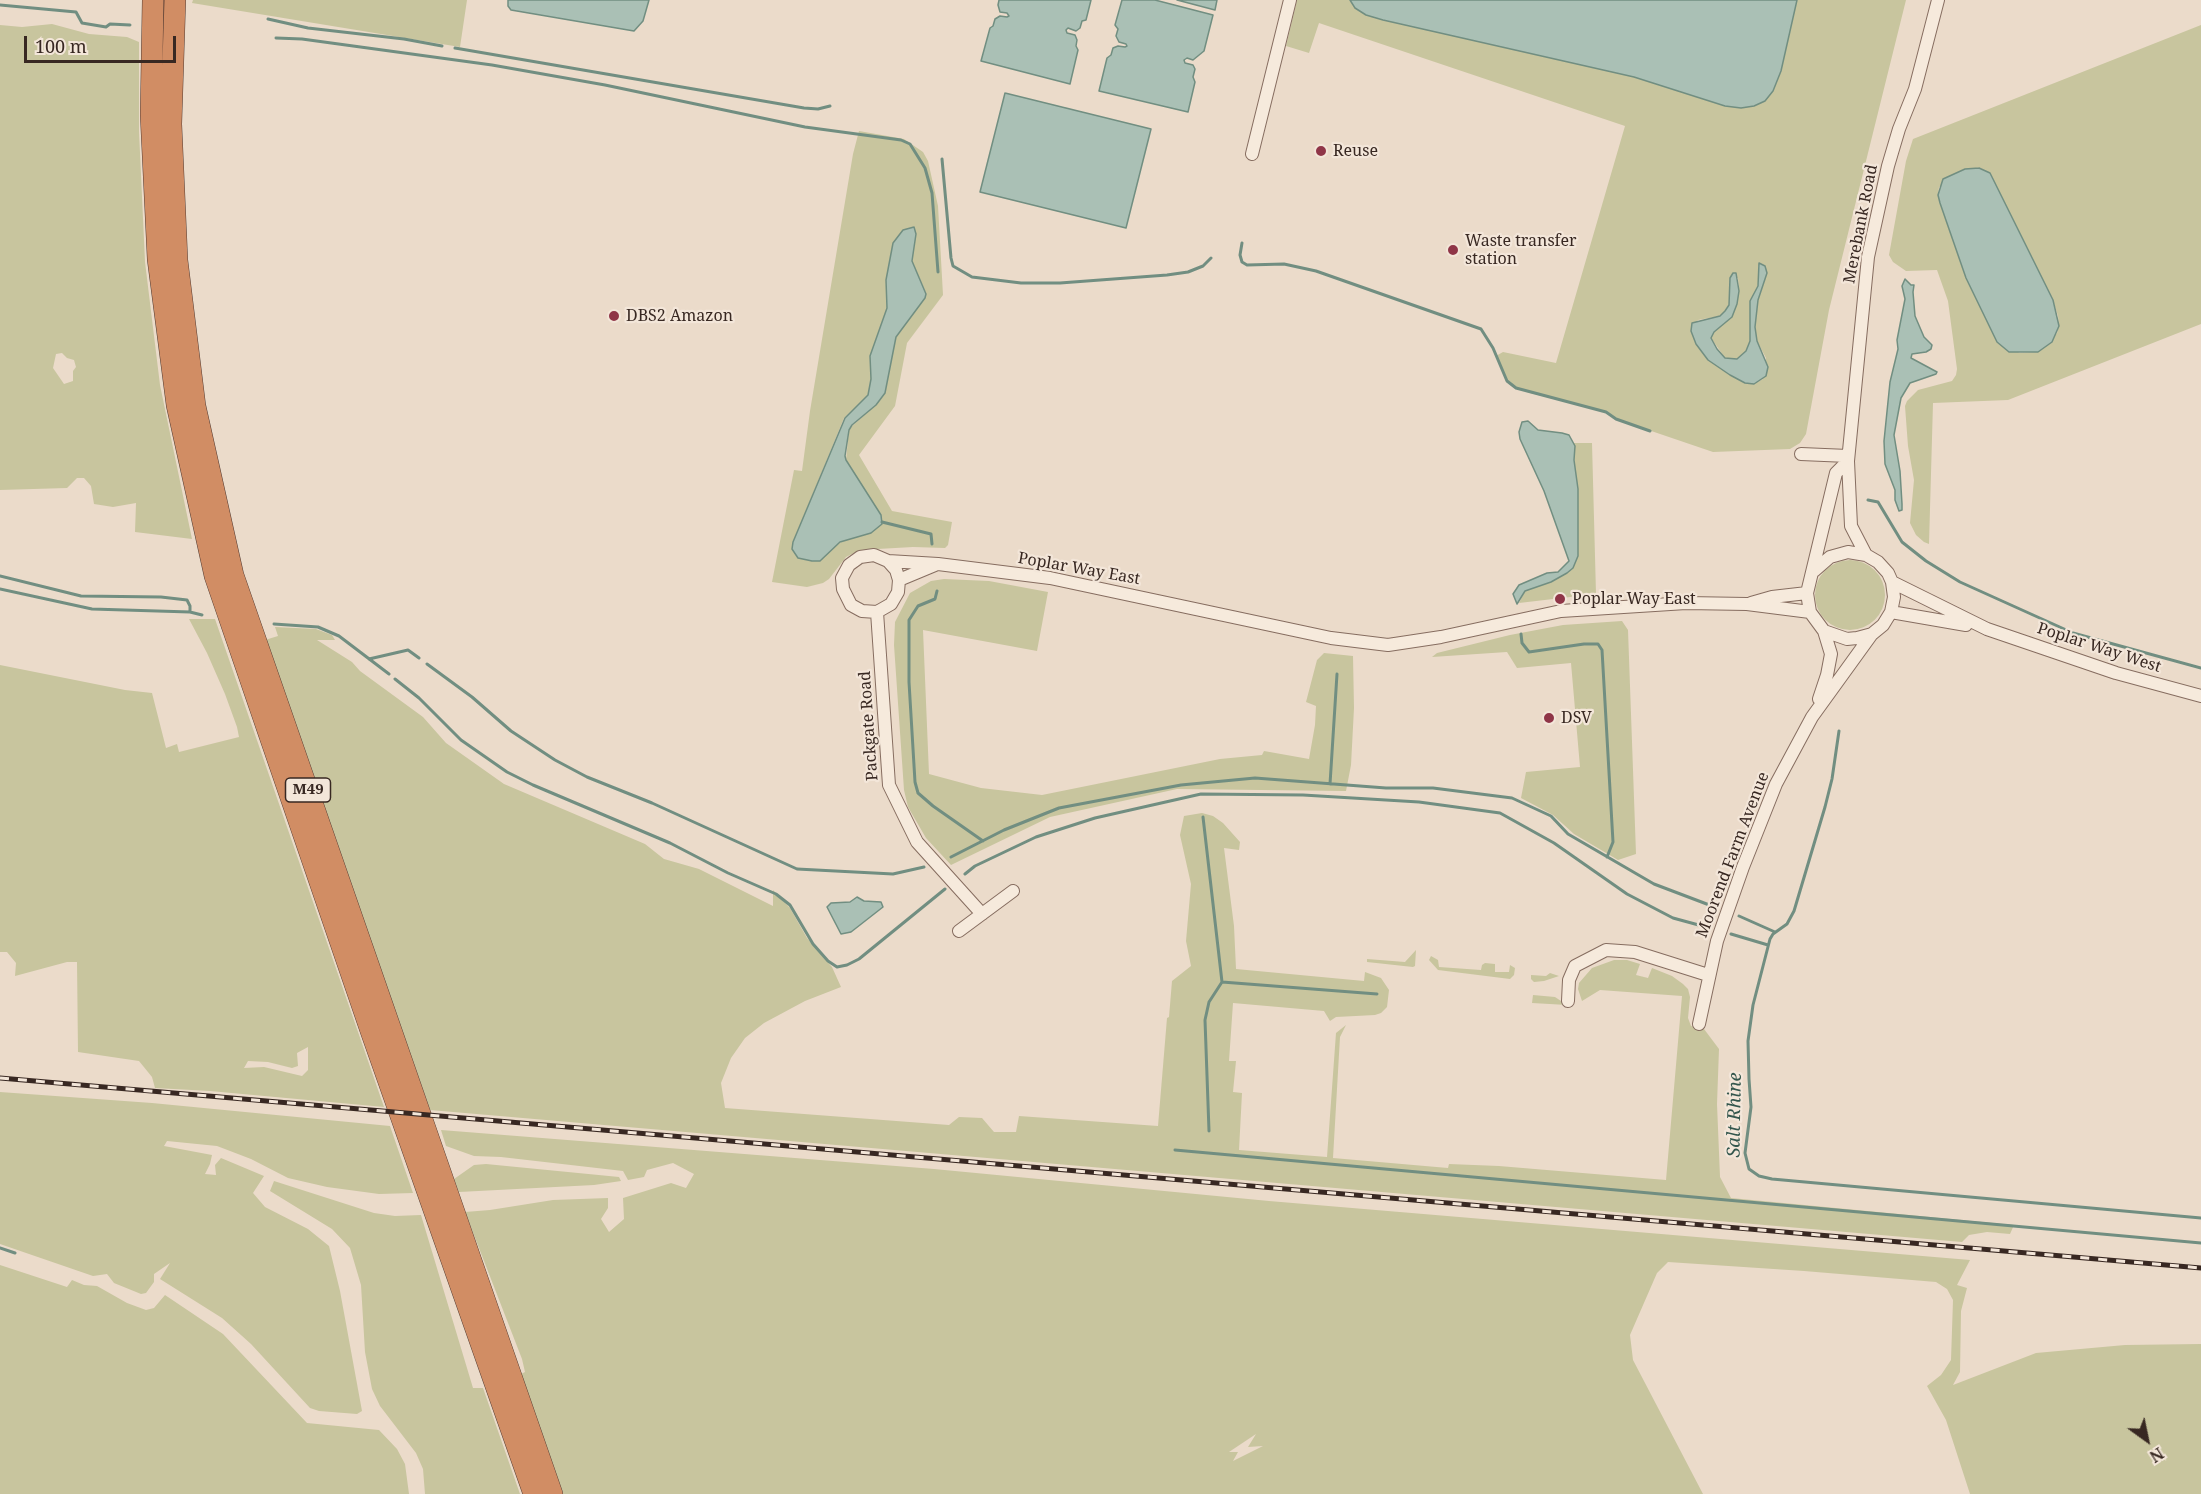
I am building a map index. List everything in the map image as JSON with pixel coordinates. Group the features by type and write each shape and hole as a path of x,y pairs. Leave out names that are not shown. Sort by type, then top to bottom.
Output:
{"highway":[{"name":"M49","path":"153,0 151,115 158,259 177,405 215,576 371,1031 534,1494"},
{"name":"M49","path":"176,0 171,124 177,260 195,406 233,574 552,1494"}],"street":[{"path":"1252,154 1290,0"},
{"name":"Merebank Road","path":"1866,555 1851,526 1848,458 1868,258 1888,166 1899,129 1915,89 1938,0"},
{"path":"1801,454 1848,458"},
{"name":"Merebank Road","path":"1814,571 1836,473 1848,458"},
{"path":"1848,552 1866,555 1878,562 1888,573 1894,597 1891,612 1883,625 1872,634 1857,638 1847,639 1824,631 1810,612 1807,593 1814,571 1830,557 1848,552"},
{"name":"Poplar Way East","path":"877,612 862,612 851,605 843,590 842,578 849,565 860,557 874,555 888,561 938,564 1050,578 1331,638 1388,645 1441,637 1561,611 1686,603 1747,604 1810,612"},
{"path":"877,612 891,604 898,592 899,580 896,570 888,561"},
{"name":"Poplar Way East","path":"899,580 938,564"},
{"name":"Poplar Way West","path":"1892,582 1987,629 2116,673 2201,696"},
{"name":"Poplar Way East","path":"1747,604 1772,597 1807,593"},
{"name":"Packgate Road","path":"877,612 889,785 917,842 982,914"},
{"name":"Poplar Way West","path":"1891,612 1987,629"},
{"name":"Moorend Farm Avenue","path":"1812,717 1827,675 1831,654 1824,631"},
{"name":"Moorend Farm Avenue","path":"1699,1024 1708,975 1726,913 1776,784 1812,717 1872,634"},
{"path":"959,931 1013,891"},
{"path":"1568,1001 1569,980 1575,966 1606,950 1635,952 1708,975"}],"shaded area":[{"path":"193,0 467,0 460,47 192,3"},
{"path":"508,0 649,0 643,21 634,31 511,10"},
{"path":"999,0 1091,0 1086,20 1082,21 1080,28 1076,31 1068,28 1066,30 1067,33 1075,35 1078,50 1070,84 981,61 990,28 995,19 1000,16 1009,16 1007,13 1000,12"},
{"path":"1122,0 1155,0 1213,15 1204,51 1193,60 1187,58 1184,60 1185,63 1193,65 1195,69 1193,77 1195,82 1188,112 1099,91 1107,58 1111,55 1113,48 1127,46 1119,42 1116,36 1118,29 1115,25"},
{"path":"1177,0 1217,0 1215,10"},
{"path":"1297,0 1350,0 1355,8 1366,15 1383,20 1634,77 1725,106 1741,108 1773,91 1781,71 1797,0 1906,0 1829,310 1806,434 1800,443 1790,449 1713,452 1616,419 1606,412 1530,393 1516,388 1507,381 1496,356 1503,352 1556,363 1625,126 1319,23 1309,53 1286,46","holes":["1758,266 1765,266 1767,273 1758,300 1755,327 1757,341 1766,358 1763,379 1754,384 1696,344 1691,331 1698,320 1720,316 1725,311 1729,305 1730,278 1738,278 1739,291 1732,317 1714,332 1711,338 1725,358 1737,359 1746,351 1750,341 1750,301 1758,286"]},
{"path":"1350,0 1797,0 1781,71 1773,91 1765,101 1741,108 1725,106 1634,77 1383,20 1366,15 1355,8"},
{"path":"52,24 89,34 127,37 139,42 139,131 145,262 160,385 192,539 135,532 136,503 113,507 94,504 91,486 84,478 77,478 67,488 0,490 0,25 22,27","holes":["62,353 74,360 76,367 73,371 73,381 64,384 53,368 56,354"]},
{"path":"2201,25 2201,324 2008,400 1933,403 1929,544 1916,535 1910,523 1914,480 1908,446 1905,406 1918,390 1952,381 1957,369 1948,301 1937,270 1906,271 1893,262 1889,255 1906,161 1913,139","holes":["1990,173 2053,300 2058,316 2057,333 2038,352 2019,353 1966,278 1940,203 1939,187"]},
{"path":"1005,93 1151,129 1126,228 980,192"},
{"path":"859,131 904,139 923,152 928,161 938,206 943,295 907,343 895,406 859,455 892,511 952,522 948,545 945,548 860,550 846,557 829,579 823,583 807,587 772,582 794,470 802,471 853,154","holes":["916,234 912,261 926,293 896,337 885,393 876,405 849,430 846,460 871,533 846,539 835,546 793,542 844,418 868,396 871,379 870,356 887,308 886,280 893,243"]},
{"path":"1979,168 1990,173 2053,300 2059,326 2052,342 2038,352 2009,352 1997,342 1966,278 1940,203 1938,195 1943,179 1965,169"},
{"path":"914,227 916,234 912,261 926,294 925,298 896,337 885,393 876,405 852,425 849,430 845,456 881,515 882,524 871,533 840,542 820,561 798,558 792,549 793,542 845,418 868,395 871,379 870,356 887,308 886,280 893,243 903,230"},
{"path":"1759,263 1765,266 1767,273 1758,300 1755,327 1757,341 1768,367 1766,376 1754,384 1745,383 1708,360 1696,344 1691,331 1692,323 1720,316 1725,311 1729,305 1730,278 1733,273 1736,273 1739,291 1732,317 1714,332 1711,338 1725,358 1737,359 1746,351 1750,341 1750,301 1758,286"},
{"path":"1905,279 1914,285 1915,316 1924,337 1932,345 1931,349 1926,352 1912,354 1911,358 1937,372 1910,383 1901,398 1894,435 1900,471 1902,510 1899,511 1895,500 1895,490 1885,464 1884,441 1890,382 1898,349 1897,340 1905,299 1902,286"},
{"path":"1528,421 1538,430 1569,435 1575,446 1574,460 1578,489 1578,556 1573,568 1567,573 1551,582 1525,591 1517,604 1513,594 1519,585 1547,573 1558,572 1569,561 1544,491 1520,439 1519,432 1522,422"},
{"path":"1574,443 1592,443 1596,594 1519,603 1525,591 1551,582 1567,573 1578,549 1578,489"},
{"path":"1857,560 1870,566 1879,575 1883,581 1885,595 1883,609 1875,620 1864,628 1843,630 1825,620 1817,609 1815,588 1825,570 1836,562"},
{"path":"944,579 989,581 1048,592 1037,651 923,630 929,774 981,788 1042,795 1220,759 1262,755 1264,751 1309,759 1316,706 1306,702 1317,660 1324,653 1353,656 1354,708 1351,765 1346,791 1177,789 1050,817 951,865 926,838 908,807 904,790 894,645 895,622 910,593 931,581"},
{"path":"189,619 215,619 384,1107 155,1088 152,1077 139,1061 78,1052 77,962 67,962 15,976 16,963 7,952 0,952 0,665 125,690 152,693 166,748 177,744 179,752 239,737 225,694","holes":["308,1047 308,1070 302,1076 264,1067 244,1068 248,1061 268,1062 292,1068 298,1066 297,1053"]},
{"path":"1622,621 1628,630 1636,854 1618,860 1574,834 1553,815 1521,798 1526,772 1580,767 1571,663 1517,668 1507,652 1432,657 1437,653 1510,635 1563,625"},
{"path":"275,627 316,629 332,635 335,640 317,640 352,662 360,671 423,717 446,743 504,784 645,844 664,859 699,869 773,906 773,890 790,908 807,938 832,967 841,987 805,1001 764,1023 745,1038 731,1058 721,1083 725,1108 949,1125 959,1117 982,1118 994,1132 1016,1132 1019,1116 1158,1126 1172,981 1191,966 1186,941 1191,884 1180,835 1184,816 1202,813 1213,816 1223,823 1240,842 1239,850 1224,848 1234,926 1236,969 1364,981 1365,972 1381,978 1389,990 1387,1007 1381,1013 1336,1017 1330,1021 1324,1011 1233,1003 1229,1061 1236,1061 1233,1092 1242,1093 1239,1150 1327,1157 1336,1033 1346,1025 1340,1037 1333,1158 1448,1168 1449,1164 1499,1166 1666,1180 1682,996 1600,990 1582,1001 1578,989 1579,983 1592,968 1614,960 1627,960 1640,964 1636,975 1648,978 1652,968 1672,976 1683,984 1688,989 1690,997 1688,1018 1691,1026 1704,1029 1719,1049 1717,1104 1720,1177 1731,1198 2014,1225 2010,1234 1987,1232 1969,1235 1962,1242 430,1110 265,640 278,636"},
{"path":"857,897 864,901 881,902 883,907 851,932 841,934 827,907 831,903 850,902"},
{"path":"1416,950 1413,967 1367,962 1367,959 1405,962"},
{"path":"1431,956 1438,960 1439,967 1481,970 1485,963 1495,964 1495,972 1509,972 1510,965 1515,968 1514,975 1510,979 1438,970 1429,960"},
{"path":"1550,973 1559,976 1544,981 1534,982 1531,979 1531,975 1546,976"},
{"path":"1533,995 1555,997 1567,1005 1532,1003"},
{"path":"0,1092 152,1103 390,1126 413,1193 379,1194 327,1187 288,1178 251,1159 217,1146 167,1141 164,1146 212,1155 205,1174 216,1175 215,1165 221,1158 264,1176 253,1193 265,1207 308,1229 329,1246 340,1291 362,1411 357,1414 319,1411 310,1408 251,1344 222,1318 160,1279 170,1263 154,1274 154,1282 146,1293 141,1294 114,1283 107,1274 93,1276 0,1244"},
{"path":"441,1130 934,1169 1269,1201 1970,1260 1957,1285 1967,1288 1961,1311 1960,1372 1953,1385 2036,1353 2125,1345 2201,1344 2201,1494 1970,1494 1946,1420 1927,1386 1941,1375 1951,1360 1953,1300 1947,1289 1936,1282 1668,1262 1657,1273 1630,1335 1633,1360 1703,1494 563,1494 521,1374 525,1372 522,1359 465,1212 553,1200 608,1198 608,1208 601,1219 609,1232 624,1219 623,1198 671,1183 686,1188 694,1174 673,1163 647,1170 644,1177 628,1180 623,1171 474,1156 446,1146","holes":["1256,1434 1248,1447 1263,1446 1233,1461 1238,1452 1229,1452"]},
{"path":"486,1164 619,1177 621,1181 594,1185 459,1192 454,1179 474,1165"},
{"path":"274,1181 374,1213 395,1216 421,1215 473,1388 483,1388 520,1494 425,1494 423,1469 416,1453 380,1406 372,1389 365,1352 361,1285 350,1248 332,1229 270,1191"},
{"path":"0,1265 67,1287 72,1280 84,1285 97,1286 127,1303 146,1310 154,1308 165,1295 223,1334 307,1423 379,1430 397,1449 405,1464 409,1494 0,1494"}],"waterway":[{"path":"0,5 76,12 82,23 106,27 110,24 130,25"},
{"path":"268,19 308,28 404,39 442,46"},
{"path":"276,38 302,39 492,65 605,85 805,127 901,140 910,144 925,168 932,193 938,272"},
{"path":"455,48 804,108 818,109 830,106"},
{"path":"942,159 953,266 972,277 1021,283 1060,283 1167,275 1188,272 1203,266 1211,258"},
{"path":"1242,243 1240,255 1242,262 1247,265 1284,264 1316,271 1481,329 1493,348 1507,381 1516,388 1606,412 1616,419 1650,431"},
{"path":"1868,500 1878,502 1902,542 1926,561 1960,582 2073,633 2201,668"},
{"path":"882,522 931,534 932,544"},
{"path":"0,576 81,596 161,597 187,600 190,612"},
{"path":"0,589 92,609 190,612 202,615"},
{"path":"937,591 935,599 918,606 909,620 909,682 915,782 918,793 983,841"},
{"path":"274,624 318,627 339,636 389,674"},
{"path":"1521,634 1522,643 1529,652 1584,644 1598,644 1602,650 1613,842 1607,857"},
{"path":"369,659 408,650 419,658"},
{"path":"427,664 472,697 511,731 555,760 587,777 652,803 797,869 893,874 924,867"},
{"path":"1330,784 1337,674"},
{"path":"395,679 419,698 461,740 507,772 670,843 728,873 776,894 790,905 813,944 828,961 837,967 859,959 945,889"},
{"name":"Salt Rhine","path":"1839,731 1832,779 1794,911 1787,924 1770,939 1753,1005 1748,1041 1751,1107 1745,1153 1749,1169 1759,1176 1772,1179 2201,1218"},
{"path":"951,857 1004,830 1059,808 1181,785 1255,778 1386,788 1433,788 1512,798 1551,816 1568,834 1654,884 1712,906"},
{"path":"965,874 975,866 1036,837 1095,818 1201,794 1303,795 1419,802 1500,813 1554,843 1627,894 1673,918 1706,927"},
{"path":"1203,817 1222,982 1209,1002 1205,1020 1209,1131"},
{"path":"1739,916 1775,932"},
{"path":"1731,934 1768,945"},
{"path":"1222,982 1377,994"},
{"path":"1175,1150 2201,1243"},
{"path":"0,1248 15,1253"}],"railway":[{"path":"0,1078 2201,1268"}],"place":[{"name":"Reuse","path":"1321,151"},
{"name":"Waste transfer station","path":"1453,250"},
{"name":"DBS2 Amazon","path":"614,316"},
{"name":"Poplar Way East","path":"1560,599"},
{"name":"DSV","path":"1549,718"}]}
